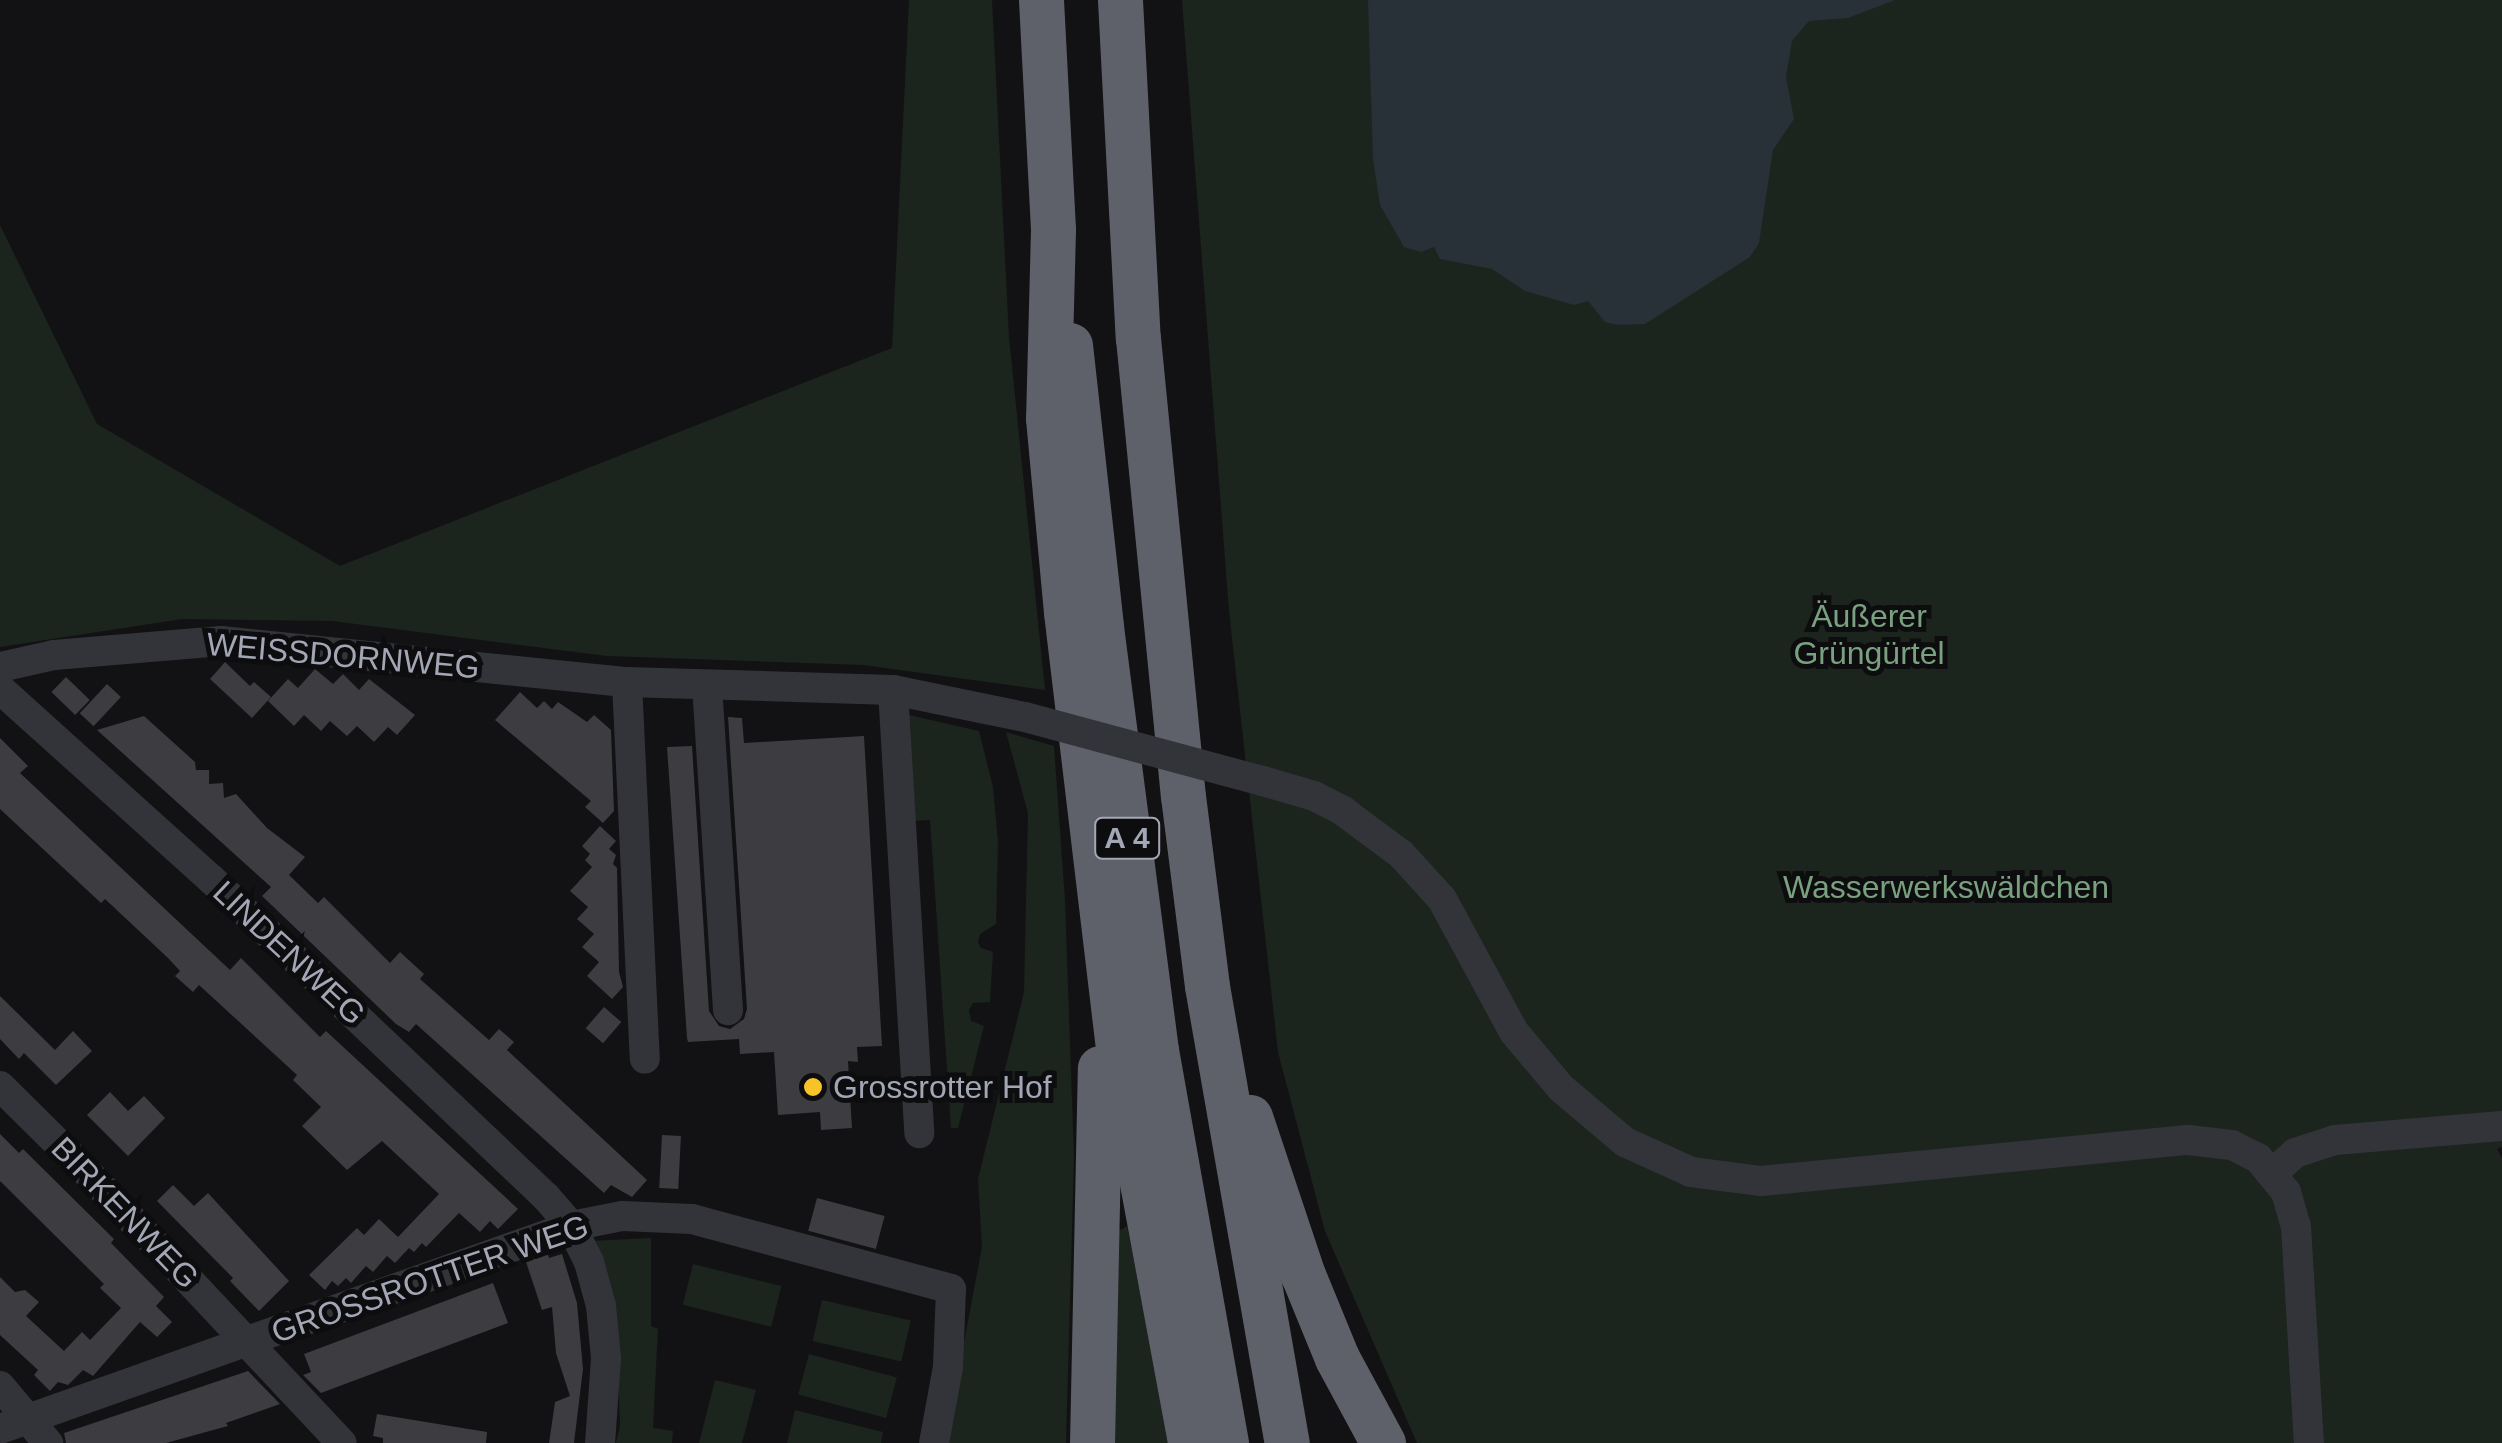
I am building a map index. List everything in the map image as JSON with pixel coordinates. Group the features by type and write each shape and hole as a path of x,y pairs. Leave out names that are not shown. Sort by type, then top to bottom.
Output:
{"highway":[{"name":"A 4","path":"1041,0 1053,230 1081,416 1100,627 1156,1050 1226,1443"},
{"name":"A 4","path":"1120,0 1126,147 1151,497 1207,986 1287,1443"},
{"path":"1053,230 1048,418 1100,921 1148,1234 1190,1443"},
{"path":"1092,1443 1100,921"},
{"path":"1207,986 1303,1276 1337,1358 1383,1443"}],"street":[{"name":"WEISSDORNWEG","path":"0,667 54,655 222,641 627,682 893,690 1026,717 1263,780 1343,811 1401,854 1442,900 1514,1032 1561,1088 1625,1142 1691,1172 1761,1181 2188,1140 2232,1144 2258,1158 2273,1173"},
{"path":"627,682 645,1059"},
{"path":"707,685 728,1010"},
{"name":"LINDENWEG","path":"0,689 211,879 546,1197 571,1226 589,1262 601,1306 606,1358 600,1443"},
{"path":"893,690 919,1133"},
{"name":"BIRKENWEG","path":"0,1086 342,1443"},
{"path":"2309,1443 2296,1226 2286,1192 2273,1173 2295,1153 2335,1140 2501,1126"},
{"name":"GROSSROTTER WEG","path":"25,1431 248,1342 571,1226 622,1216 692,1219 952,1289 948,1367 934,1443"},
{"path":"0,1386 25,1431"}],"green space":[{"path":"909,0 992,0 1009,337 1045,690 863,665 607,656 332,621 182,619 0,647 0,225 97,424 340,566 892,348"},
{"name":"Äußerer Grüngürtel","path":"1182,0 2502,0 2502,1147 2497,1149 2502,1158 2502,1443 1417,1443 1325,1231 1278,1052 1229,611"},
{"path":"905,714 979,731 993,787 998,842 996,924 980,934 978,942 981,948 993,952 990,1002 973,1003 969,1010 971,1021 984,1026 958,1128 951,1128 930,820 911,821"},
{"path":"1006,732 1054,746 1065,900 1074,1158 1066,1443 945,1443 982,1247 978,1179 1024,992 1028,813"},
{"path":"1127,1226 1170,1443 1114,1443 1117,1232"},
{"path":"651,1238 651,1326 658,1329 653,1428 673,1431 672,1443 616,1443 620,1426 616,1310 590,1241"},
{"path":"693,1264 781,1286 771,1327 683,1305"},
{"path":"822,1300 911,1320 901,1361 813,1341"},
{"path":"809,1354 897,1378 886,1418 798,1395"},
{"path":"715,1380 756,1390 742,1443 699,1443"},
{"path":"795,1410 883,1432 881,1443 787,1443"}],"shaded area":[{"path":"1368,0 1895,0 1848,18 1809,21 1792,41 1786,77 1794,119 1773,150 1759,243 1750,257 1645,324 1618,325 1605,322 1588,301 1574,305 1525,291 1492,269 1440,259 1434,247 1421,252 1404,247 1380,205 1373,159"}],"building":[{"path":"225,662 250,686 254,682 271,697 252,718 210,679"},
{"path":"315,669 333,684 343,674 359,690 369,679 415,715 397,735 388,727 374,742 357,726 347,736 330,721 321,731 304,715 294,726 268,701 288,679 298,688"},
{"path":"66,677 90,700 75,715 51,692"},
{"path":"107,684 121,697 94,726 80,713"},
{"path":"520,692 537,708 544,701 552,709 558,702 587,722 594,715 611,730 614,811 603,823 585,807 591,801 495,720"},
{"path":"144,716 195,762 196,770 209,770 209,784 223,783 224,798 236,794 267,828 305,857 289,875 318,903 324,897 390,963 400,952 424,974 420,979 489,1040 499,1029 514,1042 507,1050 647,1180 632,1197 611,1185 604,1193 416,1024 409,1032 396,1024 262,896 271,887 97,730"},
{"path":"728,717 742,718 744,743 864,736 882,1046 857,1047 858,1062 848,1061 852,1128 821,1130 820,1112 778,1115 774,1052 740,1054 739,1039 688,1042 667,747 692,746 709,1011 719,1026 730,1029 744,1019 747,1009"},
{"path":"0,738 28,766 20,773 230,970 241,958 320,1037 326,1031 518,1209 498,1229 490,1221 480,1232 459,1213 426,1247 422,1243 414,1252 409,1248 395,1263 387,1256 373,1272 366,1266 351,1283 346,1278 338,1286 332,1281 325,1290 309,1275 357,1228 364,1235 379,1219 398,1237 439,1194 382,1141 347,1170 302,1126 321,1107 293,1080 297,1075 199,985 193,992 175,976 180,971 168,958 105,899 101,903 0,809"},
{"path":"600,826 616,841 609,849 616,855 613,864 617,868 619,972 623,987 612,999 587,976 599,962 582,947 594,934 577,919 588,907 570,891 592,867 585,860 590,854 582,846"},
{"path":"0,996 55,1050 73,1031 92,1051 56,1085 24,1053 19,1059 0,1039"},
{"path":"604,1007 621,1022 603,1043 586,1028"},
{"path":"110,1092 128,1111 144,1096 165,1118 128,1156 87,1115"},
{"path":"0,1134 19,1153 23,1149 114,1239 111,1243 164,1297 156,1306 172,1322 157,1337 140,1322 93,1376 83,1370 68,1385 58,1382 50,1391 34,1375 38,1370 0,1335 0,1277 15,1292 25,1290 39,1302 26,1316 64,1351 82,1332 90,1340 121,1308 100,1288 104,1284 0,1181"},
{"path":"662,1135 681,1136 678,1189 659,1188"},
{"path":"173,1185 194,1206 208,1193 289,1281 259,1311 230,1281 233,1278 157,1201"},
{"path":"817,1198 885,1216 876,1249 808,1231"},
{"path":"548,1254 549,1258 562,1254 577,1303 583,1369 574,1443 549,1443 555,1402 570,1396 556,1353 552,1307 542,1310 526,1262"},
{"path":"493,1283 508,1323 321,1393 303,1375 311,1372 304,1354"},
{"path":"248,1371 280,1404 226,1423 228,1426 166,1443 66,1443 64,1433"},
{"path":"377,1414 487,1432 486,1443 383,1443 383,1438 373,1436"}],"place":[{"name":"Grossrotter Hof","path":"813,1087"}],"park label":[{"name":"Wasserwerkswäldchen","path":"1946,887"}]}
